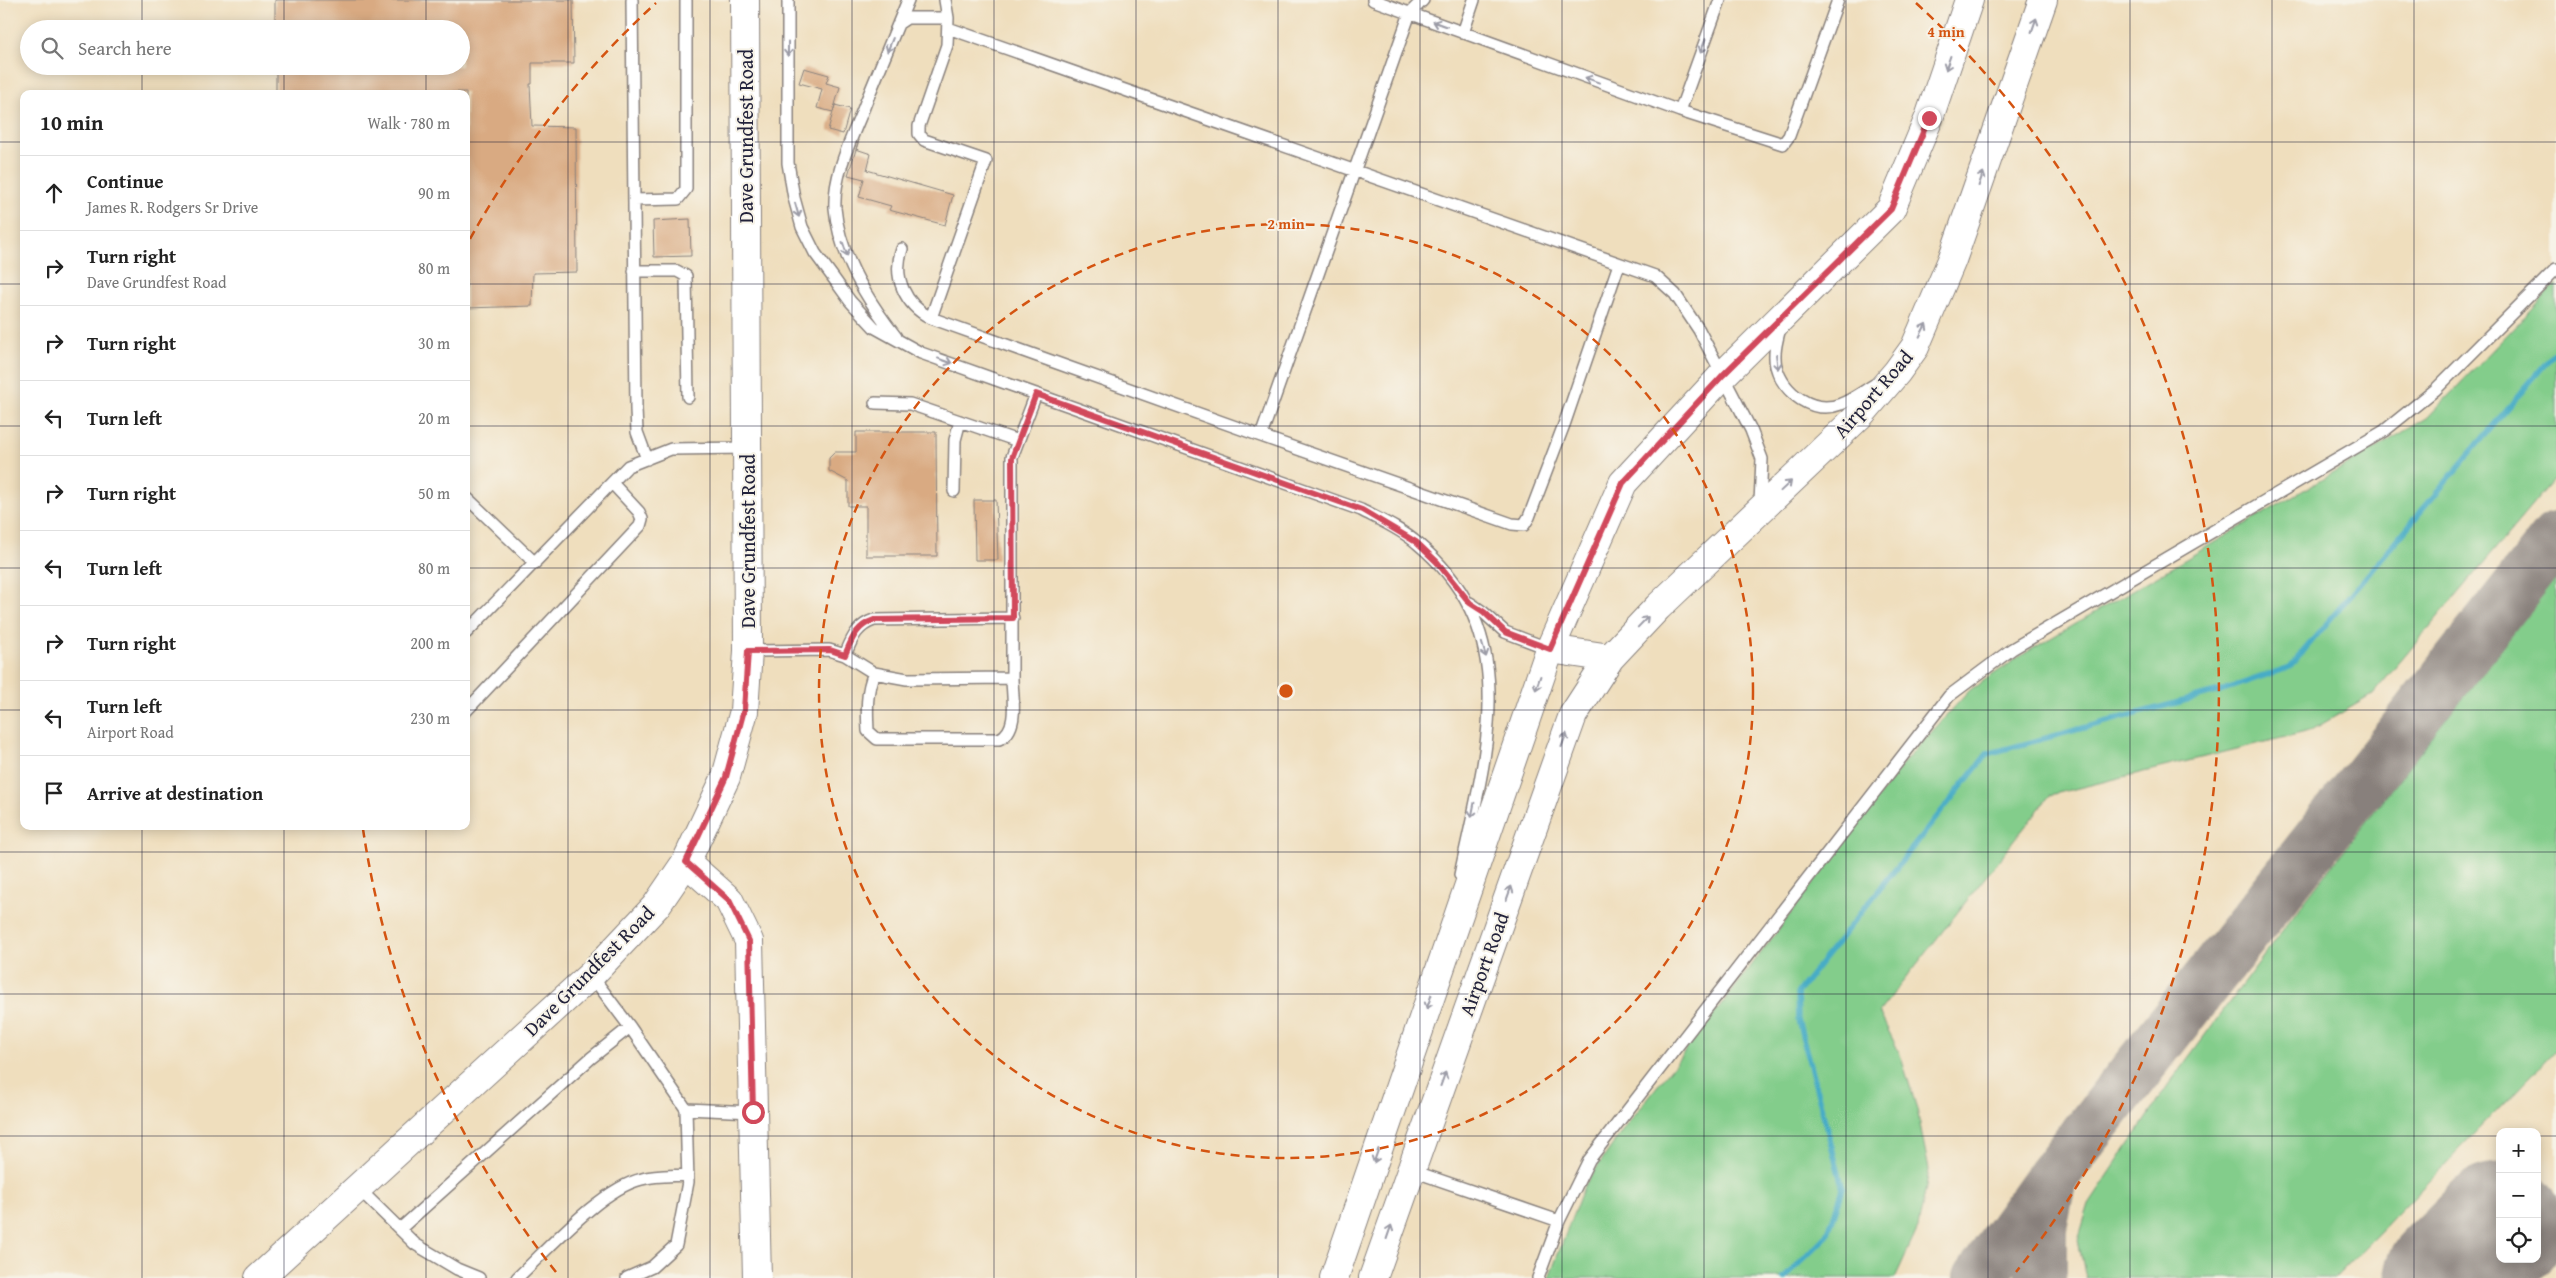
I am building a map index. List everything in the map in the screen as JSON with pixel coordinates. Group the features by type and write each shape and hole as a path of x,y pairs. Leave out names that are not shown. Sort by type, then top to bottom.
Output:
{"main road":[{"name":"Dave Grundfest Road","path":"259,1278 592,974 656,906 686,862 726,777 744,710 748,651 745,0"},
{"name":"Airport Road","path":"1334,1278 1550,649 1623,483 1723,375 1891,209 1929,118 1970,0"},
{"name":"Airport Road","path":"1373,1278 1570,722 1592,683 1610,658 1658,607 1860,415 1897,372 1915,347 1929,319 1952,260 2043,0"},
{"path":"1550,649 1610,658"},
{"path":"686,862 729,900 749,941 757,1278"}],"lane":[{"path":"632,0 636,418 638,432 647,459"},
{"path":"634,200 678,198 686,189 686,0"},
{"path":"788,0 788,163 794,198 802,227 815,253 850,301 874,327 922,353 1362,510 1416,542 1437,562 1470,603 1484,612 1505,632 1550,649"},
{"path":"900,342 876,311 850,261 842,239 835,207 836,193 846,155 908,0"},
{"path":"932,318 986,161 924,140 919,134 919,126 945,53 948,23 945,0"},
{"path":"1373,0 1680,111 1783,144 1789,136 1838,0"},
{"path":"1261,436 1410,13 1423,0"},
{"path":"1463,33 1474,0"},
{"path":"1680,111 1720,0"},
{"path":"898,24 907,18 948,23 1355,171 1655,276 1676,294 1699,330 1751,430 1762,459 1763,487 1758,512"},
{"path":"902,249 898,266 904,293 921,313 932,318 1512,524 1524,525 1529,517 1565,422 1619,264"},
{"path":"1538,1278 1559,1221 1589,1160 1949,696 2012,649 2384,431 2435,390 2556,269"},
{"path":"634,271 677,271 686,276 688,397"},
{"path":"1784,314 1776,346 1776,364 1780,378 1790,391 1805,403 1826,407 1841,405 1897,372"},
{"path":"874,673 870,682 867,704 868,730 877,739 999,739 1010,730 1012,723 1013,618 1012,458 1036,394"},
{"path":"875,403 910,404 1018,441"},
{"path":"954,491 955,440 960,421"},
{"path":"470,629 628,466 671,449 747,448"},
{"path":"470,707 640,526 642,519 640,512 612,483"},
{"path":"470,500 535,562"},
{"path":"1438,976 1490,715 1487,661 1470,603"},
{"path":"845,655 858,629 864,623 874,620 1013,618"},
{"path":"748,651 830,650 845,655 874,673 907,679 1012,678"},
{"path":"592,974 686,1109 688,1175 676,1245 652,1267 627,1278"},
{"path":"400,1228 591,1058 630,1027"},
{"path":"686,1109 753,1112"},
{"path":"1410,1170 1559,1221"},
{"path":"516,1278 593,1208 624,1185 643,1178 688,1175"},
{"path":"358,1188 415,1244 457,1269 479,1278"}],"green space":[{"path":"2556,284 2556,477 2372,695 2310,731 2050,795 1879,1012 1900,1054 1917,1109 1929,1170 1918,1228 1895,1278 1549,1278 1584,1186 1625,1127 1730,994 1906,760 1970,690 2027,652 2427,418"},
{"path":"2556,578 2556,1050 2335,1278 2086,1278 2078,1240 2089,1204 2168,1085 2299,908"}],"building":[{"path":"275,0 573,0 574,63 532,63 532,84 530,84 532,126 576,127 577,272 533,273 532,306 470,308 470,90 276,90 276,75 470,75 470,20 275,20"},
{"path":"804,68 829,75 826,83 840,87 833,112 817,108 822,89 799,83"},
{"path":"835,105 850,109 843,134 828,130"},
{"path":"856,149 871,154 867,170 953,195 945,225 889,210 891,206 859,197 864,179 848,175"},
{"path":"690,219 691,256 654,257 653,221"},
{"path":"856,432 936,432 937,556 866,556 866,506 848,506 848,481 829,471 829,458 835,452 856,452"},
{"path":"974,500 996,500 998,560 975,560"}],"waterway":[{"path":"1784,1278 1827,1236 1843,1189 1798,1020 1797,993 1987,754 2220,691 2290,667 2556,351"}],"taxiway":[{"path":"2041,1278 2041,1228 2051,1178 2556,538"},
{"path":"1979,1278 2047,1183"}],"runway":[{"path":"2450,1278 2496,1232"}],"route":[{"path":"753,1112 749,941 729,900 686,862 726,777 744,710 748,651 830,650 845,655 858,629 864,623 874,620 1013,618 1012,458 1036,394 1362,510 1416,542 1437,562 1470,603 1484,612 1505,632 1550,649 1623,483 1723,375 1891,209 1929,118"}]}
